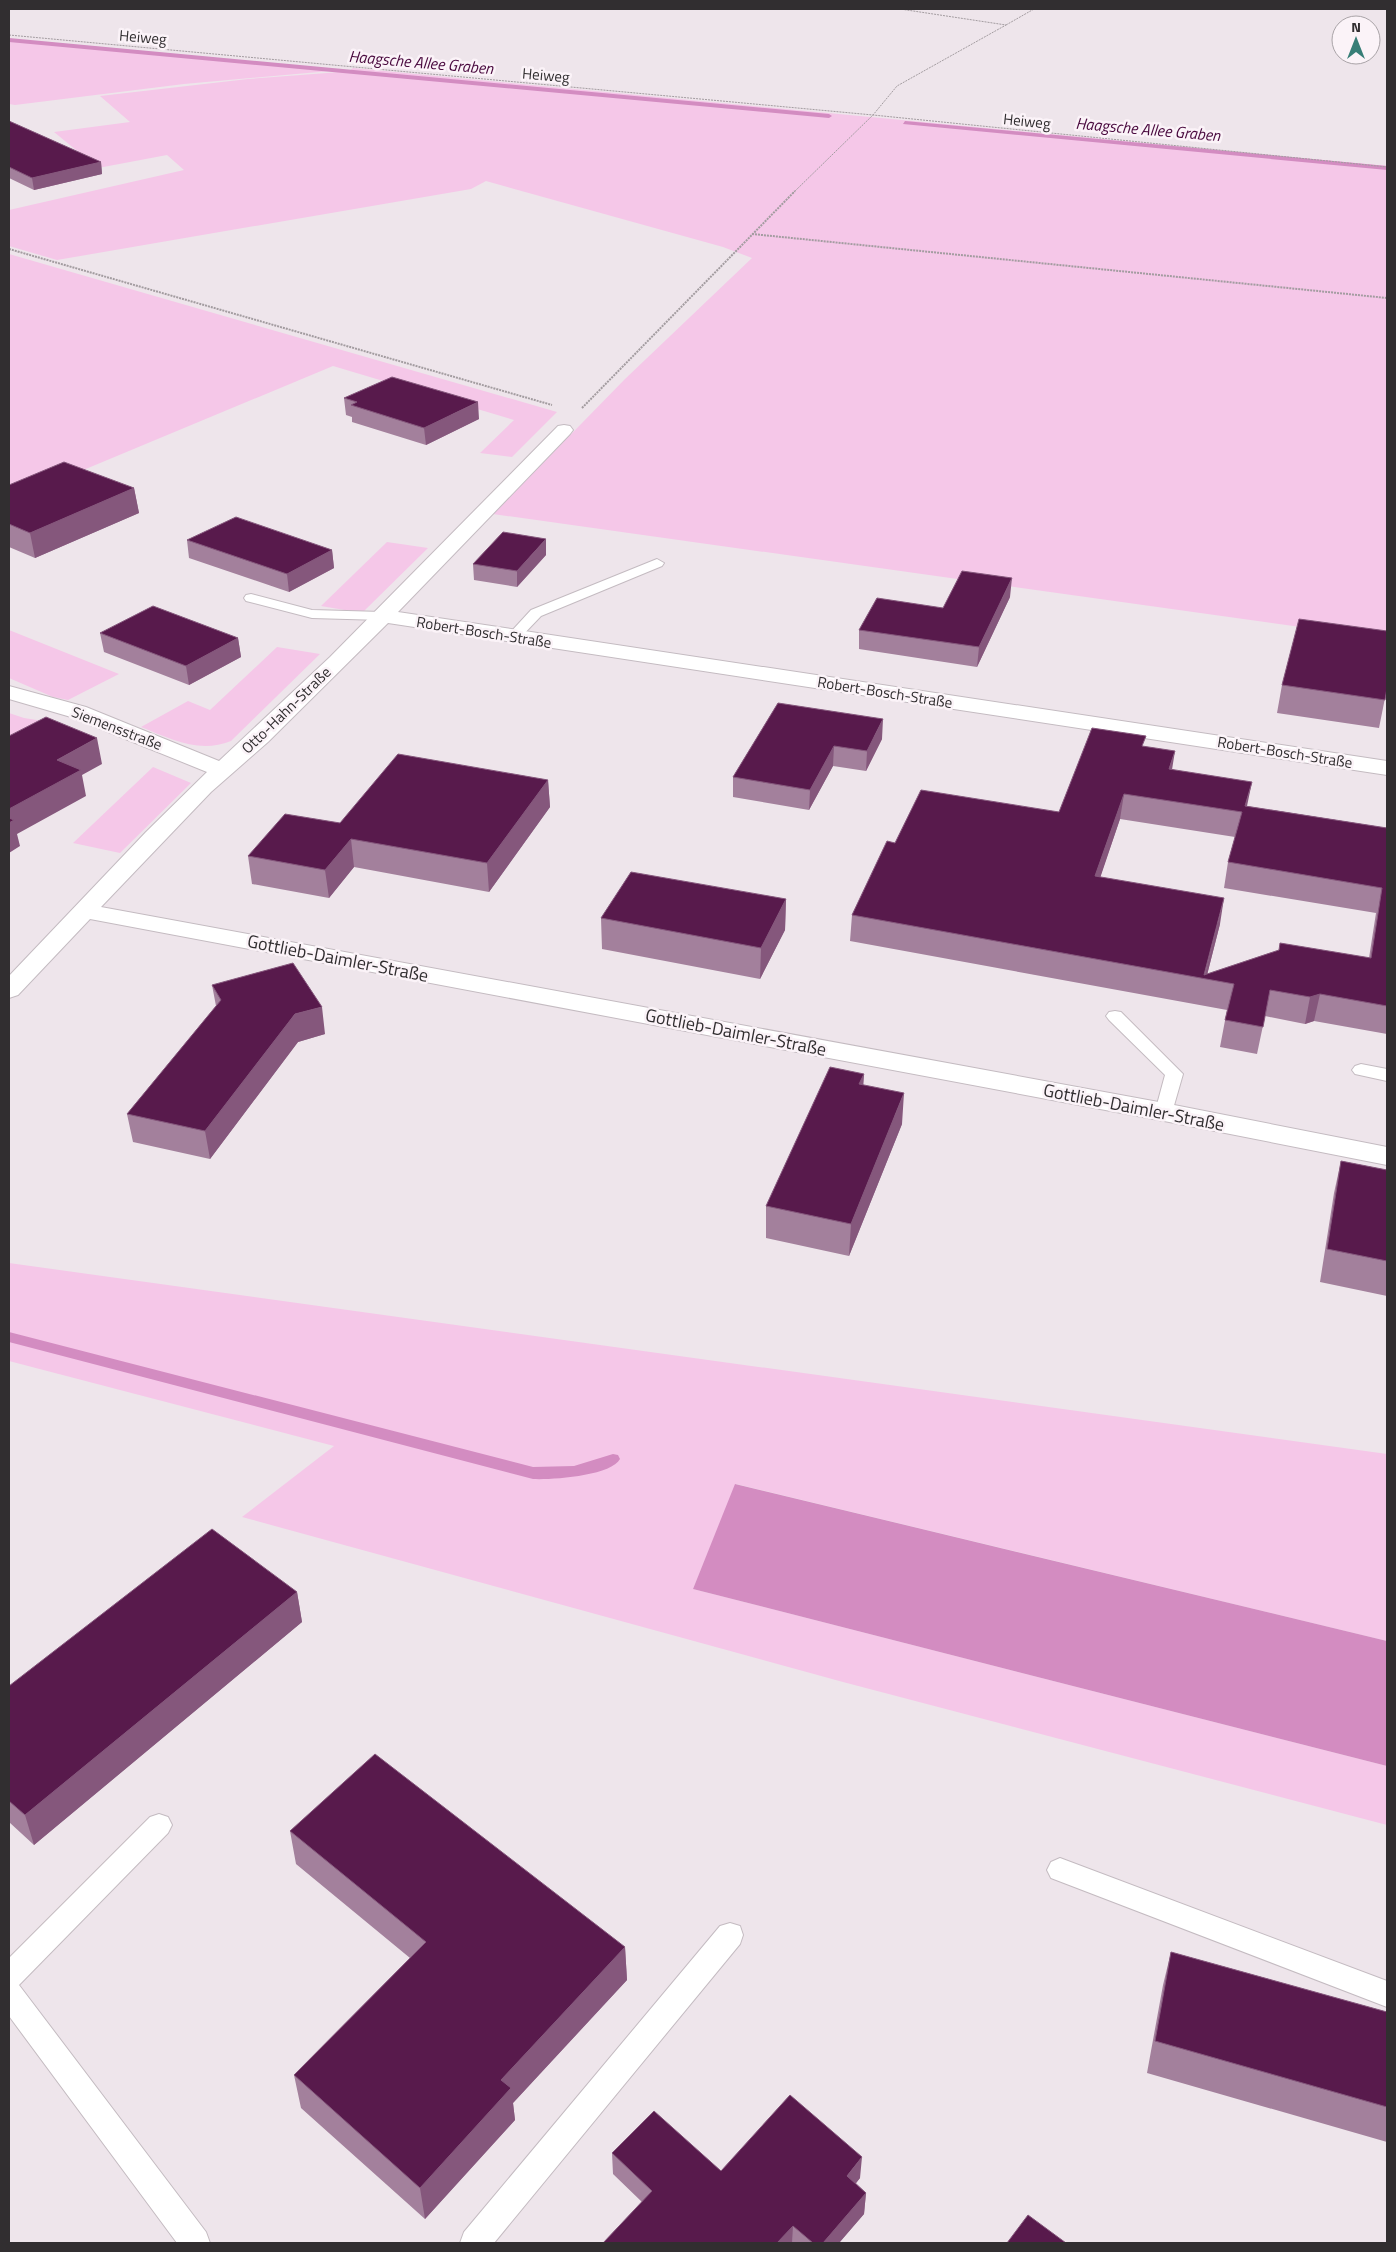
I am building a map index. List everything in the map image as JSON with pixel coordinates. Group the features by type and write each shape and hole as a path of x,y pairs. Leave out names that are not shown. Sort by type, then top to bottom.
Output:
{"street":[{"name":"Otto-Hahn-Straße","path":"9,990 85,911 106,885 382,616 564,430"},
{"name":"Robert-Bosch-Straße","path":"382,616 1387,768"},
{"name":"Siemensstraße","path":"9,692 37,702 78,712 222,770"},
{"name":"Gottlieb-Daimler-Straße","path":"85,911 1164,1112 1387,1156"}],"lane":[{"path":"514,636 536,614 550,606 657,563"},
{"path":"251,598 312,614 382,616"},
{"path":"1116,1016 1174,1074 1164,1112"},
{"path":"1361,1070 1387,1075"},
{"path":"9,1976 159,1825"},
{"path":"1060,1870 1352,1979 1387,1994"},
{"path":"475,2243 730,1934"},
{"path":"9,1994 194,2243"}],"path":[{"path":"900,9 1006,25"},
{"path":"564,430 600,388 751,234 873,115 896,86 1034,9"},
{"name":"Heiweg","path":"9,35 873,115 1387,167"},
{"path":"751,234 1387,298"},
{"path":"9,249 579,413"}],"shaded area":[{"path":"9,41 330,71 184,84 15,105 9,104"},
{"path":"353,68 1387,166 1387,639 493,514 625,379 752,258 723,247 486,181 471,189 57,260 9,246 9,210 184,170 167,155 98,168 54,132 130,122 100,96 248,79 340,72 430,80 349,71"},
{"path":"9,254 557,412 512,457 480,453 514,420 333,366 9,501"},
{"path":"387,542 428,548 362,613 321,606"},
{"path":"9,630 119,674 68,700 53,697 9,678"},
{"path":"277,647 320,654 231,741 219,745 196,745 174,740 141,727 188,701 210,710"},
{"path":"9,713 43,721 9,748"},
{"path":"153,767 191,783 120,853 73,843"},
{"path":"9,1263 1387,1454 1387,1641 736,1484 693,1589 1387,1766 1387,1825 843,1682 242,1517 334,1446 9,1361"},
{"path":"735,1484 1387,1641 1387,1766 693,1589"}],"building":[{"path":"9,121 101,162 32,178 9,167"},
{"path":"392,377 478,402 424,428 351,405 357,402 344,398"},
{"path":"64,462 134,488 30,533 9,524 9,485"},
{"path":"236,517 332,550 287,574 187,540"},
{"path":"503,532 546,539 517,571 473,564"},
{"path":"962,571 1012,578 979,647 859,630 877,598 943,608"},
{"path":"153,606 238,638 186,666 100,633"},
{"path":"1299,619 1387,631 1387,688 1385,700 1282,685"},
{"path":"778,703 883,719 867,751 834,746 810,790 733,777"},
{"path":"46,717 97,738 57,760 81,770 9,809 9,736"},
{"path":"1092,728 1146,736 1142,746 1175,751 1169,769 1252,782 1245,806 1387,828 1387,1006 1320,994 1310,997 1270,990 1263,1027 1225,1020 1234,984 852,915 887,841 895,843 921,790 1059,812","holes":["1124,794 1242,812 1228,862 1382,888 1371,958 1280,943 1279,950 1204,975 1224,898 1095,876"]},
{"path":"398,754 548,780 487,863 351,839 325,870 248,856 285,814 340,823"},
{"path":"631,872 786,899 761,948 601,918"},
{"path":"293,963 322,1007 295,1014 205,1131 127,1114 221,1000 212,985"},
{"path":"830,1067 864,1074 859,1084 904,1093 851,1224 766,1206"},
{"path":"1341,1161 1387,1170 1387,1261 1327,1249"},
{"path":"212,1529 297,1592 25,1815 9,1801 9,1686"},
{"path":"375,1754 625,1947 501,2080 511,2088 420,2188 294,2075 426,1942 290,1831"},
{"path":"1171,1952 1387,2012 1387,2107 1155,2041"},
{"path":"790,2095 862,2157 847,2176 866,2193 823,2243 813,2243 793,2226 777,2243 603,2243 652,2191 612,2153 654,2111 721,2171"},
{"path":"1028,2215 1066,2243 1007,2243"}],"waterway":[{"name":"Haagsche Allee Graben","path":"9,40 829,116"},
{"name":"Haagsche Allee Graben","path":"905,123 1387,168"},
{"path":"9,1337 533,1473 555,1474 574,1472 613,1459"}]}
